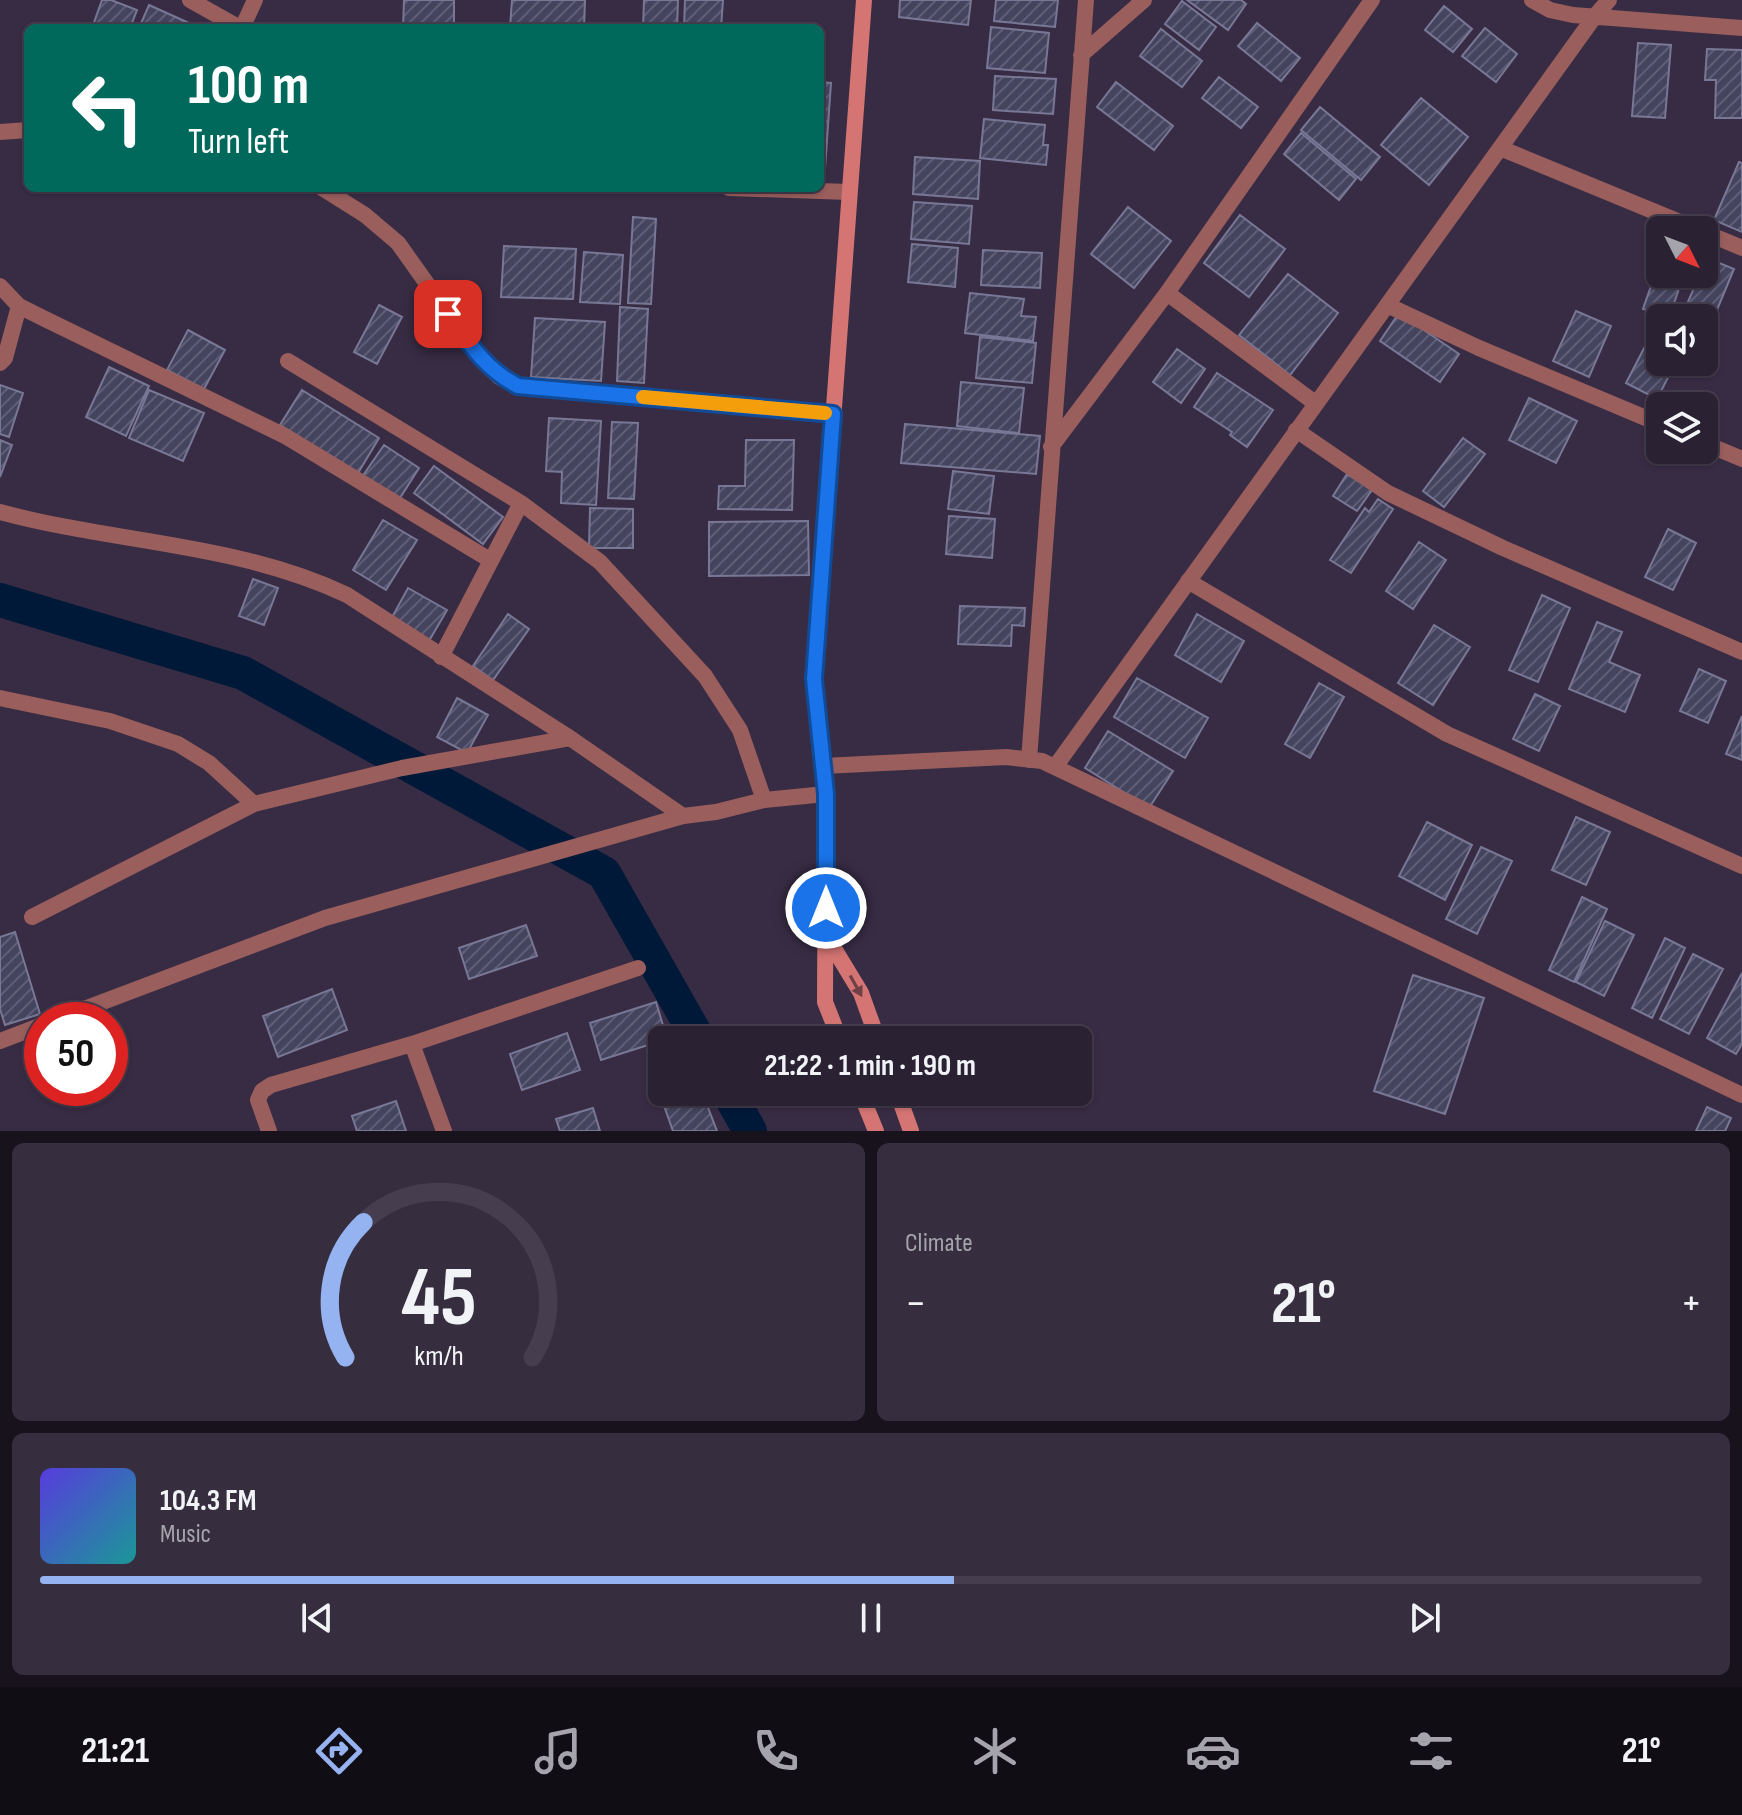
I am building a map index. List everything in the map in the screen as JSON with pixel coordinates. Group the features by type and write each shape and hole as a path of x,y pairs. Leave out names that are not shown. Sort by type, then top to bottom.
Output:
{"main road":[{"path":"834,1026 825,1002 826,794 814,679 864,0"},
{"path":"826,936 861,993 873,1026"},
{"path":"866,1106 876,1131"},
{"path":"902,1106 911,1131"}],"street":[{"path":"190,0 234,24"},
{"path":"243,24 255,0"},
{"path":"1029,760 1086,0"},
{"path":"1081,55 1144,0"},
{"path":"1051,448 1167,293 1372,0"},
{"path":"1532,0 1550,10 1742,28"},
{"path":"1055,767 1609,0"},
{"path":"0,132 24,130"},
{"path":"1500,148 1665,216"},
{"path":"824,191 849,192"},
{"path":"328,192 365,215 398,243 482,361 499,377 518,386 833,414"},
{"path":"1718,238 1742,248"},
{"path":"0,286 19,306 285,436 490,560"},
{"path":"1167,293 1315,403"},
{"path":"1387,305 1479,348 1646,418"},
{"path":"0,363 5,358 19,306"},
{"path":"288,361 521,503 600,562 705,676 740,730 764,800"},
{"path":"1296,430 1388,493 1503,548 1742,652"},
{"path":"1718,449 1742,459"},
{"path":"441,657 521,503"},
{"path":"0,512 198,549 297,574 347,595 570,738 683,816"},
{"path":"1188,581 1447,734 1742,866"},
{"path":"0,698 110,721 178,744 209,763 254,804"},
{"path":"32,917 254,804 402,768 570,738"},
{"path":"823,766 1006,757 1042,761 1742,1095"},
{"path":"103,1002 325,918 683,816 716,812 764,800 826,794"},
{"path":"269,1131 258,1100 262,1091 271,1085 412,1044 638,968"},
{"path":"0,1041 24,1032"},
{"path":"412,1044 444,1131"}],"building":[{"path":"102,0 111,0 137,10 132,24 93,24"},
{"path":"404,0 454,0 454,24 403,24"},
{"path":"512,0 585,0 584,24 510,24"},
{"path":"644,0 678,0 677,24 643,24"},
{"path":"685,0 723,0 721,24 684,24"},
{"path":"900,0 971,0 968,25 899,17"},
{"path":"996,0 1058,0 1055,27 994,21"},
{"path":"1187,0 1241,0 1246,4 1228,30"},
{"path":"1182,1 1216,27 1199,50 1165,24"},
{"path":"149,5 191,24 141,24"},
{"path":"1444,6 1472,29 1453,52 1425,30"},
{"path":"1257,23 1300,58 1281,81 1238,46"},
{"path":"991,27 1049,33 1045,73 987,68"},
{"path":"1485,28 1517,54 1496,82 1462,56"},
{"path":"1161,29 1202,61 1182,87 1140,56"},
{"path":"1638,43 1671,45 1665,118 1632,116"},
{"path":"1707,49 1742,50 1742,118 1715,118 1716,80 1705,80"},
{"path":"995,76 1056,79 1053,114 993,110"},
{"path":"1219,77 1258,107 1241,128 1202,98"},
{"path":"824,82 831,83 824,169"},
{"path":"1116,82 1173,126 1154,150 1097,107"},
{"path":"1421,98 1468,137 1429,185 1381,145"},
{"path":"1320,107 1380,157 1361,180 1301,130"},
{"path":"984,119 1045,125 1043,145 1048,145 1046,165 980,158"},
{"path":"1301,133 1356,179 1339,200 1284,154"},
{"path":"915,157 980,161 978,199 913,194"},
{"path":"1739,162 1742,163 1742,232 1718,222 1716,216"},
{"path":"914,202 972,206 969,244 911,239"},
{"path":"1128,207 1171,241 1134,288 1091,254"},
{"path":"1240,215 1285,249 1249,297 1204,263"},
{"path":"633,217 656,219 651,304 628,303"},
{"path":"912,244 958,248 955,287 908,282"},
{"path":"504,246 576,249 573,299 501,297"},
{"path":"983,250 1042,253 1040,288 981,285"},
{"path":"584,252 623,255 620,304 580,302"},
{"path":"1718,262 1734,269 1718,307 1718,304 1687,304 1694,288 1718,288"},
{"path":"1288,274 1338,313 1290,375 1239,335"},
{"path":"1650,288 1679,288 1674,304 1646,304 1646,310 1643,309"},
{"path":"970,293 1024,299 1021,316 1036,317 1033,341 965,333"},
{"path":"379,305 402,317 377,364 354,352"},
{"path":"620,307 648,309 644,383 617,381"},
{"path":"1576,311 1611,326 1589,377 1553,361"},
{"path":"1399,313 1459,354 1440,382 1380,341"},
{"path":"535,318 605,322 601,381 531,377"},
{"path":"188,330 225,350 204,389 167,370"},
{"path":"980,337 1036,343 1032,383 976,378"},
{"path":"1646,344 1646,376 1669,376 1661,392 1646,393 1626,383"},
{"path":"1177,349 1205,369 1181,403 1153,382"},
{"path":"109,367 149,386 126,436 86,417"},
{"path":"1217,373 1273,410 1247,447 1230,435 1232,432 1194,407"},
{"path":"961,382 1024,388 1019,433 957,426"},
{"path":"0,385 23,393 9,437 0,434"},
{"path":"149,390 204,413 183,461 129,438"},
{"path":"302,390 379,438 358,473 280,425"},
{"path":"1529,398 1577,421 1556,463 1509,440"},
{"path":"549,418 601,421 596,505 561,503 562,472 546,471"},
{"path":"612,422 638,423 634,499 608,498"},
{"path":"905,424 1040,436 1036,474 901,463"},
{"path":"1463,438 1485,454 1444,507 1423,491"},
{"path":"0,440 12,445 0,477"},
{"path":"746,440 794,440 792,510 718,509 719,486 745,486"},
{"path":"384,445 419,468 398,501 362,477"},
{"path":"434,466 503,517 483,544 414,493"},
{"path":"953,471 994,476 989,514 948,509"},
{"path":"1347,474 1372,490 1357,511 1333,496"},
{"path":"1378,499 1393,509 1351,573 1330,560 1365,508 1369,512"},
{"path":"590,508 633,509 633,548 589,548"},
{"path":"949,516 995,519 992,558 946,554"},
{"path":"383,520 417,540 386,590 353,570"},
{"path":"808,521 809,575 709,576 709,522"},
{"path":"1668,529 1696,543 1673,590 1645,577"},
{"path":"1419,542 1446,560 1413,609 1386,591"},
{"path":"253,579 278,588 264,625 239,616"},
{"path":"408,588 447,610 429,641 391,619"},
{"path":"1542,595 1570,608 1538,682 1509,670"},
{"path":"960,606 1025,608 1024,626 1012,625 1011,646 958,644"},
{"path":"508,614 529,629 493,680 473,666"},
{"path":"1197,614 1244,641 1221,682 1175,655"},
{"path":"1597,622 1622,632 1609,662 1640,675 1625,712 1569,689"},
{"path":"1434,625 1470,647 1433,705 1398,683"},
{"path":"1699,669 1726,681 1708,723 1680,711"},
{"path":"1137,678 1208,718 1185,758 1114,717"},
{"path":"1319,683 1344,697 1310,758 1285,744"},
{"path":"1535,694 1560,706 1539,751 1513,739"},
{"path":"457,698 488,715 467,753 437,737"},
{"path":"1742,716 1742,760 1726,754"},
{"path":"1108,731 1173,771 1149,808 1085,768"},
{"path":"1576,817 1610,832 1586,885 1552,870"},
{"path":"1427,822 1472,845 1445,900 1399,876"},
{"path":"1481,847 1512,861 1477,934 1446,919"},
{"path":"1582,897 1607,909 1574,982 1549,970"},
{"path":"1605,921 1634,935 1604,996 1576,982"},
{"path":"526,925 537,956 469,979 459,948"},
{"path":"15,932 36,1002 24,1002 24,1019 5,1025 0,1009 0,937"},
{"path":"1665,938 1685,948 1652,1018 1632,1008"},
{"path":"1693,954 1723,969 1689,1034 1660,1019"},
{"path":"1742,973 1742,1044 1736,1054 1707,1038"},
{"path":"1413,975 1484,998 1445,1114 1374,1091"},
{"path":"332,989 347,1030 278,1057 263,1016"},
{"path":"656,1002 663,1026 648,1026 648,1045 601,1060 590,1023"},
{"path":"567,1033 580,1070 522,1090 510,1054"},
{"path":"396,1101 406,1131 357,1131 352,1116"},
{"path":"664,1106 707,1106 717,1131 673,1131"},
{"path":"1707,1107 1731,1118 1725,1131 1696,1131"},
{"path":"593,1108 600,1131 560,1131 556,1119"}],"waterway":[{"path":"0,600 243,673 604,873 691,1026"},
{"path":"736,1106 750,1131"}],"slow traffic":[{"path":"643,397 825,413"}],"route":[{"path":"448,314 482,361 499,377 518,386 833,414 814,679 826,794 826,908"}]}
